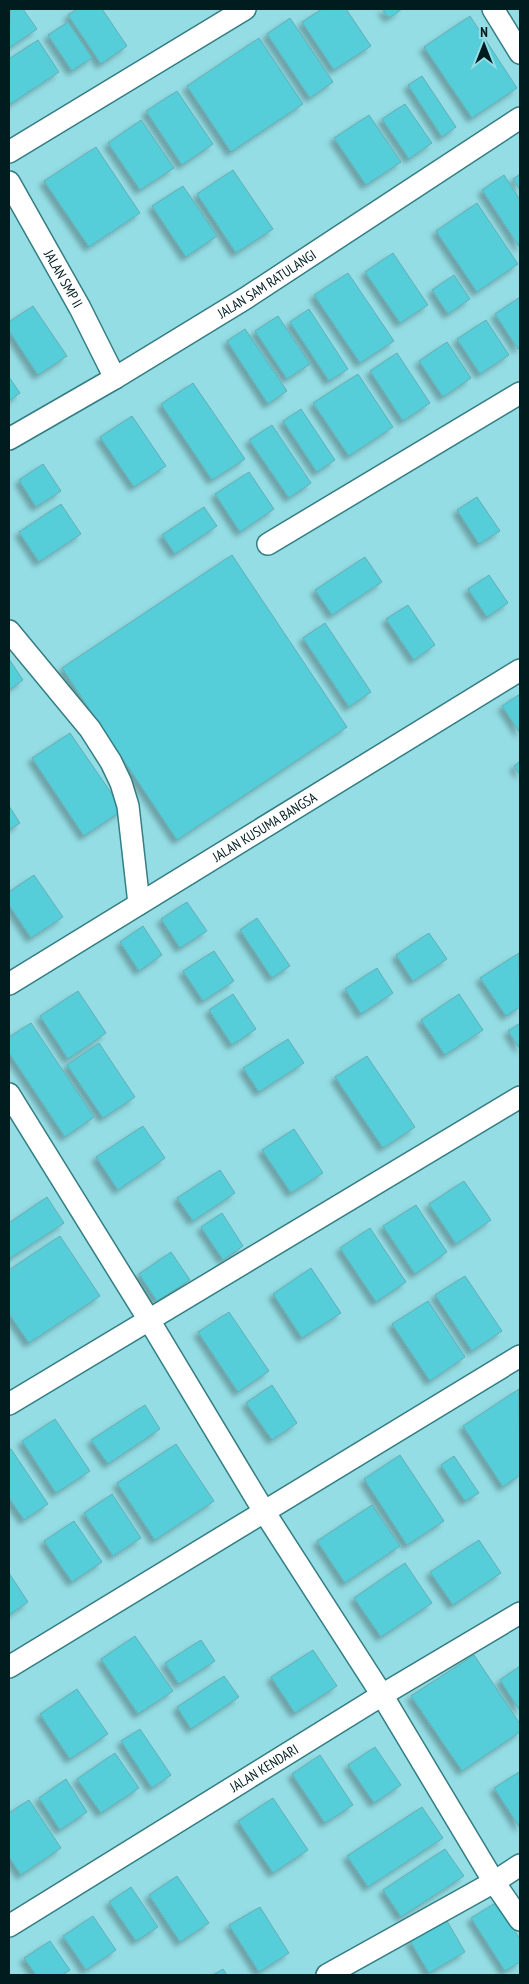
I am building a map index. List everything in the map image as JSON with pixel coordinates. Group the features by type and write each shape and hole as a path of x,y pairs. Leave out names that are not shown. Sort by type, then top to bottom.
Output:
{"street":[{"path":"9,152 245,9"},
{"path":"494,9 520,53"},
{"name":"JALAN SAM RATULANGI","path":"9,438 115,378 246,298 520,118"},
{"name":"JALAN SMP II","path":"9,182 80,308 115,378"},
{"path":"268,544 520,393"},
{"path":"9,631 90,730 111,762 121,783 128,806 139,904"},
{"name":"JALAN KUSUMA BANGSA","path":"9,984 520,670"},
{"path":"9,1094 149,1320 265,1513 382,1695 494,1882 520,1920"},
{"path":"9,1404 520,1097"},
{"path":"9,1667 265,1513 520,1356"},
{"name":"JALAN KENDARI","path":"9,1926 382,1695 520,1613"},
{"path":"327,1975 494,1882 520,1865"}],"building":[{"path":"10,9 23,9 37,29 9,48"},
{"path":"77,9 102,9 127,46 101,64 68,15"},
{"path":"322,9 346,9 371,46 334,70 302,22"},
{"path":"382,9 402,9 389,18"},
{"path":"470,16 517,88 472,118 424,47"},
{"path":"290,18 333,82 310,98 267,34"},
{"path":"68,22 92,58 72,71 48,35"},
{"path":"259,38 303,104 231,152 187,86"},
{"path":"38,40 59,72 9,105 9,59"},
{"path":"422,76 456,127 442,137 408,85"},
{"path":"177,91 213,144 182,165 146,111"},
{"path":"405,104 432,143 409,159 382,119"},
{"path":"369,115 401,162 366,185 334,138"},
{"path":"141,120 174,168 140,190 108,143"},
{"path":"96,147 140,213 89,247 44,181"},
{"path":"233,170 273,229 236,253 197,194"},
{"path":"520,174 520,190 513,179"},
{"path":"504,175 520,200 520,248 482,190"},
{"path":"183,186 217,236 186,257 152,206"},
{"path":"477,203 518,264 477,292 436,231"},
{"path":"393,253 428,305 400,323 365,272"},
{"path":"348,273 394,341 360,363 314,295"},
{"path":"454,275 470,299 448,314 432,290"},
{"path":"520,297 520,347 518,349 495,314"},
{"path":"33,306 67,356 38,375 9,331 9,322"},
{"path":"309,309 348,369 329,381 290,322"},
{"path":"278,316 310,364 287,379 255,331"},
{"path":"486,320 509,355 480,374 457,339"},
{"path":"245,329 287,391 268,404 227,341"},
{"path":"447,342 471,378 443,397 419,361"},
{"path":"397,353 430,403 403,421 370,371"},
{"path":"358,374 393,427 349,456 313,403"},
{"path":"9,377 20,393 9,401"},
{"path":"193,383 245,459 212,480 161,404"},
{"path":"301,409 335,460 317,472 283,421"},
{"path":"132,416 166,466 134,487 100,437"},
{"path":"272,425 311,483 289,498 249,440"},
{"path":"43,464 61,491 36,507 19,480"},
{"path":"249,472 274,509 240,532 215,494"},
{"path":"477,497 500,531 479,544 457,510"},
{"path":"61,504 81,534 39,562 19,532"},
{"path":"204,507 217,526 175,554 162,535"},
{"path":"232,555 347,727 177,840 62,668"},
{"path":"365,557 382,582 332,615 315,590"},
{"path":"489,575 508,603 487,617 468,589"},
{"path":"408,605 435,645 414,660 386,619"},
{"path":"325,623 371,692 349,707 303,638"},
{"path":"9,659 23,680 9,690"},
{"path":"520,694 520,733 502,706"},
{"path":"70,733 123,810 84,836 32,758"},
{"path":"520,761 520,775 514,766"},
{"path":"9,806 20,823 9,830"},
{"path":"34,875 63,917 31,938 9,905 9,892"},
{"path":"187,902 207,931 180,948 161,919"},
{"path":"257,918 290,966 272,978 240,930"},
{"path":"143,926 162,955 139,971 120,942"},
{"path":"429,933 447,959 413,981 396,955"},
{"path":"214,951 234,981 203,1001 183,971"},
{"path":"519,953 520,1007 506,1016 480,978"},
{"path":"377,968 393,993 361,1014 345,989"},
{"path":"78,991 106,1033 68,1059 40,1016"},
{"path":"233,994 256,1029 232,1045 209,1010"},
{"path":"459,994 483,1030 445,1055 421,1020"},
{"path":"31,1023 94,1117 65,1137 9,1053 9,1037"},
{"path":"520,1023 520,1049 508,1031"},
{"path":"288,1039 304,1063 259,1092 243,1068"},
{"path":"99,1043 135,1097 103,1118 67,1065"},
{"path":"367,1056 415,1127 383,1148 335,1077"},
{"path":"143,1126 165,1158 118,1190 96,1157"},
{"path":"294,1129 323,1173 291,1193 262,1150"},
{"path":"220,1170 235,1193 193,1221 177,1198"},
{"path":"464,1181 491,1220 456,1244 429,1204"},
{"path":"47,1197 64,1223 9,1259 9,1223"},
{"path":"416,1205 447,1252 415,1274 383,1226"},
{"path":"222,1213 243,1246 223,1260 201,1227"},
{"path":"370,1228 406,1282 376,1302 340,1248"},
{"path":"60,1236 100,1296 29,1343 9,1314 9,1270"},
{"path":"171,1252 190,1280 157,1301 139,1274"},
{"path":"311,1268 341,1313 302,1338 273,1294"},
{"path":"465,1276 502,1331 472,1351 435,1295"},
{"path":"428,1301 465,1357 430,1381 392,1324"},
{"path":"229,1312 269,1371 238,1392 198,1332"},
{"path":"272,1385 297,1423 272,1440 246,1403"},
{"path":"519,1389 520,1475 503,1487 463,1426"},
{"path":"145,1405 160,1429 108,1464 91,1440"},
{"path":"55,1419 90,1471 56,1493 22,1441"},
{"path":"176,1444 214,1501 155,1540 117,1483"},
{"path":"11,1449 48,1504 24,1520 9,1498 9,1450"},
{"path":"400,1455 444,1521 407,1545 364,1479"},
{"path":"454,1456 479,1493 465,1501 441,1465"},
{"path":"112,1494 141,1538 113,1556 84,1513"},
{"path":"372,1505 400,1546 345,1583 317,1541"},
{"path":"74,1521 102,1562 72,1582 44,1541"},
{"path":"479,1540 501,1573 453,1605 430,1572"},
{"path":"405,1563 432,1603 381,1637 354,1598"},
{"path":"9,1573 28,1602 9,1615"},
{"path":"135,1636 173,1691 138,1714 101,1659"},
{"path":"201,1640 215,1661 179,1684 165,1663"},
{"path":"313,1650 337,1686 295,1713 271,1677"},
{"path":"474,1655 520,1724 520,1732 462,1771 411,1696"},
{"path":"520,1666 520,1711 500,1680"},
{"path":"224,1676 239,1697 191,1729 177,1707"},
{"path":"77,1689 108,1734 70,1759 40,1714"},
{"path":"140,1729 171,1775 152,1788 121,1741"},
{"path":"375,1747 401,1785 374,1803 348,1765"},
{"path":"115,1753 139,1788 101,1813 77,1779"},
{"path":"320,1755 353,1805 325,1823 292,1774"},
{"path":"519,1772 520,1775 520,1828 494,1788"},
{"path":"66,1779 87,1812 60,1830 39,1798"},
{"path":"273,1798 308,1850 273,1873 238,1821"},
{"path":"29,1800 61,1848 21,1875 9,1857 9,1813"},
{"path":"422,1807 443,1838 368,1887 347,1856"},
{"path":"445,1849 464,1876 401,1917 383,1890"},
{"path":"177,1876 209,1923 180,1942 149,1895"},
{"path":"131,1887 158,1927 136,1941 109,1902"},
{"path":"497,1902 520,1939 520,1962 505,1971 471,1918"},
{"path":"260,1907 289,1953 259,1972 229,1925"},
{"path":"93,1916 116,1950 86,1970 63,1936"},
{"path":"447,1921 465,1952 429,1973 410,1941"},
{"path":"50,1941 70,1970 62,1975 36,1975 24,1958"},
{"path":"223,1969 227,1975 213,1975"}]}
